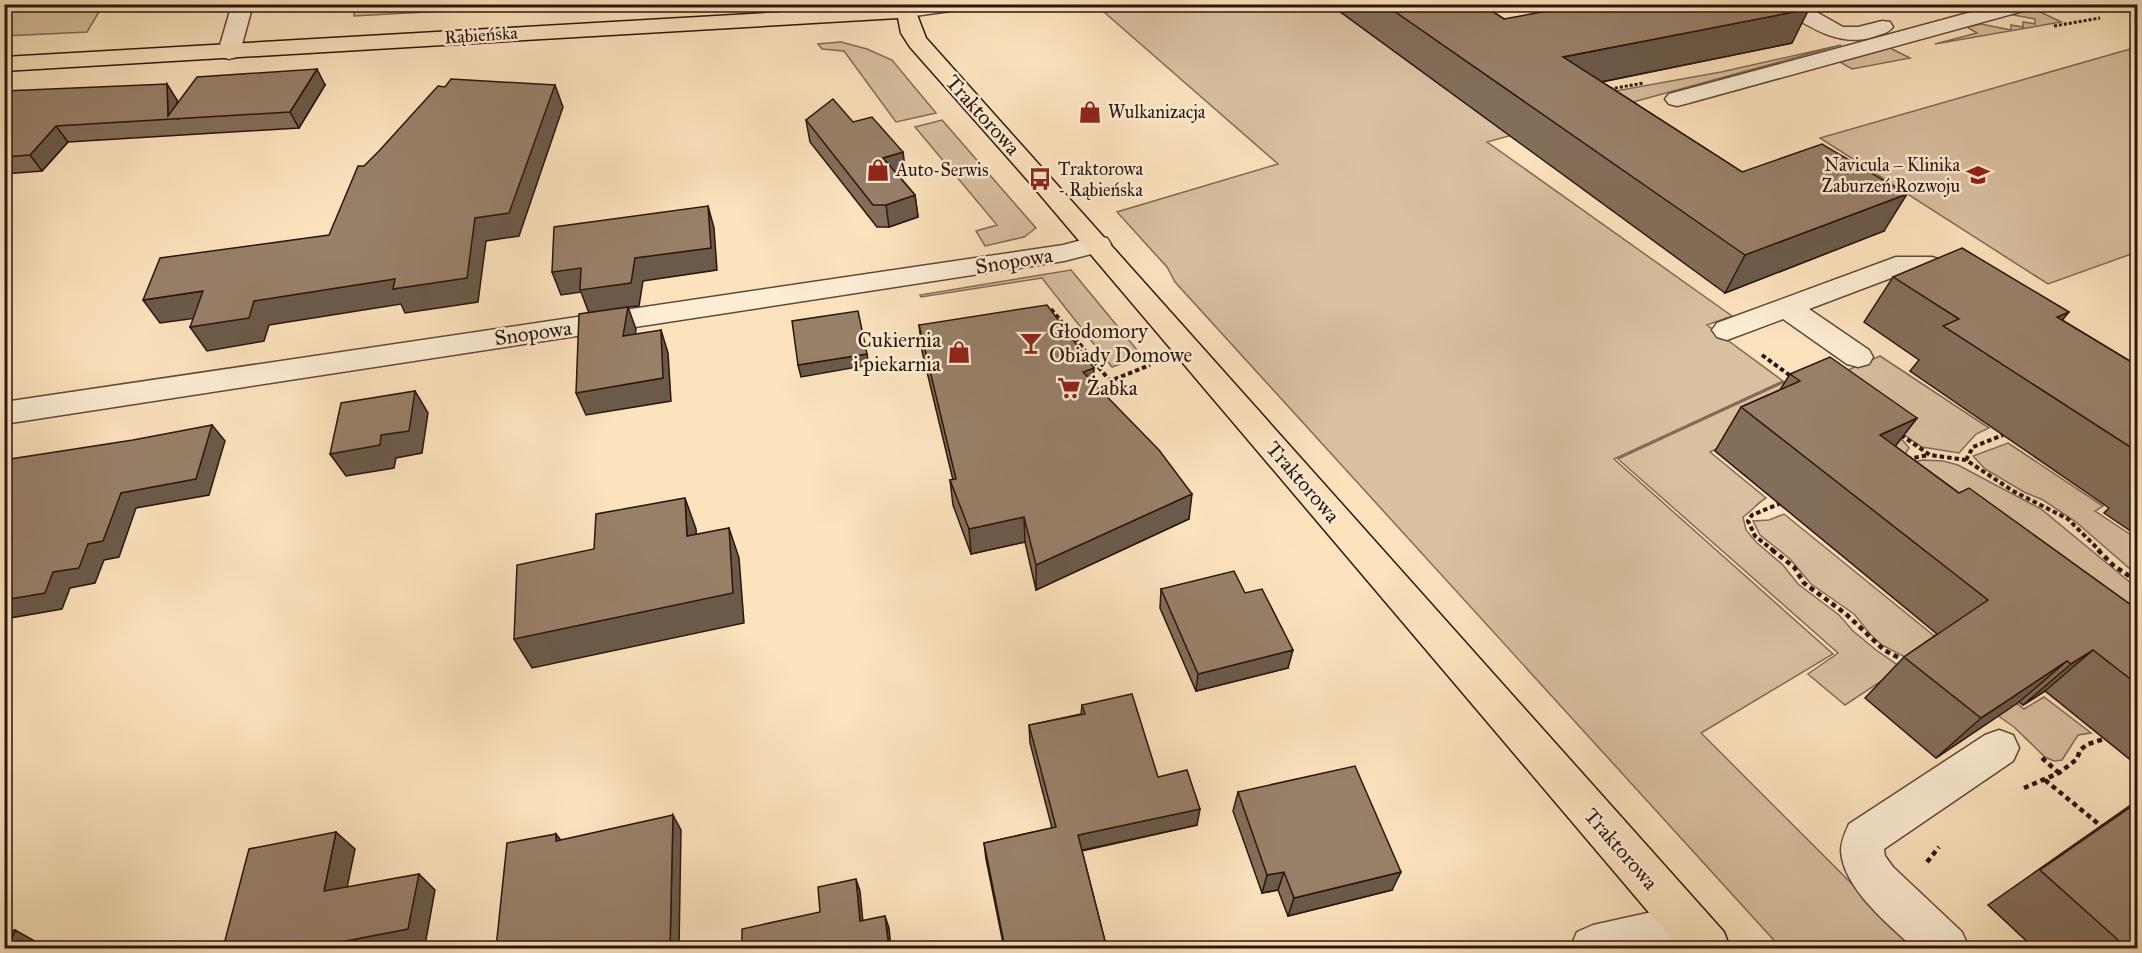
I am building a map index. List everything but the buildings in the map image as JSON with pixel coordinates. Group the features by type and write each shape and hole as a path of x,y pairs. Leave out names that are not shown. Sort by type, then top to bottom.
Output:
{"main road":[{"name":"Rąbieńska","path":"4,64 229,52 910,8"},
{"name":"Traktorowa","path":"910,8 912,33 918,42 1097,244 1698,937"}],"street":[{"path":"229,52 243,4"},
{"name":"Rąbieńska","path":"910,8 958,4"},
{"path":"1781,14 1809,18 1829,29 1851,34 1968,4"},
{"path":"1677,99 2027,4"},
{"path":"2130,4 2138,8"},
{"name":"Snopowa","path":"4,413 1042,256 1097,244"},
{"path":"1727,330 1896,266 1910,264 1944,269 1987,289"},
{"path":"1787,308 1858,357"},
{"path":"1946,948 1879,882 1865,864 1862,849 1864,838 1999,748"},
{"path":"1593,948 1698,937"}],"path":[{"path":"1051,309 1110,381 1156,363"},
{"path":"1775,365 1794,378"},
{"path":"1895,431 1930,455"},
{"path":"1966,460 1972,447 2003,435"},
{"path":"1901,460 1930,455 1966,460 2013,491 2068,519 2113,565 2138,582"},
{"path":"1779,504 1752,515 1748,521 1755,536 1794,567 1804,584 1846,614 1884,650 1915,667"},
{"path":"2021,789 2059,773 2077,759 2080,750 2088,744 2104,739"},
{"path":"2041,758 2059,773"},
{"path":"2045,780 2101,826"},
{"path":"1921,871 1934,851 1942,845"}],"shaded area":[{"path":"5,4 103,5 87,32 5,36"},
{"path":"498,4 499,8 354,16 354,5"},
{"path":"1096,5 1360,5 1588,96 1721,72 1841,45 1487,142 1732,316 1707,325 1783,381 1614,459 1833,654 1701,733 1916,948 1781,948 1175,282 1167,267 1117,212 1278,164"},
{"path":"2032,8 2061,22 1935,44 1977,33 1967,27 1981,24 2011,30 2011,25 2023,27 2023,22 2035,24 2035,19 2008,14"},
{"path":"841,42 867,49 892,60 936,113 896,122 844,51 822,49 818,44"},
{"path":"2137,47 2137,252 2048,284 1820,138"},
{"path":"1890,48 1910,58 1852,69 1840,62"},
{"path":"942,120 1036,228 1024,237 985,246 976,231 997,225 915,127"},
{"path":"1071,270 1142,356 1112,367 1042,278 921,297 920,295"},
{"path":"1880,356 1989,428 1976,434 1959,453 1922,447 1897,430 1811,386"},
{"path":"1791,379 1871,418 1900,438 1909,448 1905,454 1898,457 1766,424 1710,452 1766,498 1743,517 1746,530 1756,542 1783,565 1798,584 1839,615 1853,631 1876,650 1899,666 1892,674 1845,705 1808,674 1838,653 1618,459"},
{"path":"2008,443 2103,506 2095,511 2137,539 2137,575 2076,522 2043,500 2024,492 1985,469 1973,456"},
{"path":"1923,460 1943,461 1958,465 2041,509 2137,588 2137,687 1905,464"},
{"path":"1784,514 1954,652 1922,666 1882,645 1854,614 1811,584 1790,559 1760,535 1753,521 1769,520"},
{"path":"1978,672 2024,709 2044,697 2091,733 2078,735 2062,760 2054,761 2045,757 2014,727 1990,710"}],"place":[{"name":"Wulkanizacja","path":"1090,112"},
{"name":"Auto-Serwis","path":"878,170"},
{"name":"Navicula – Klinika Zaburzeń Rozwoju","path":"1978,175"},
{"name":"Traktorowa - Rąbieńska","path":"1040,179"},
{"name":"Głodomory Obiady Domowe","path":"1031,343"},
{"name":"Cukiernia i piekarnia","path":"959,352"},
{"name":"Żabka","path":"1069,388"}]}
